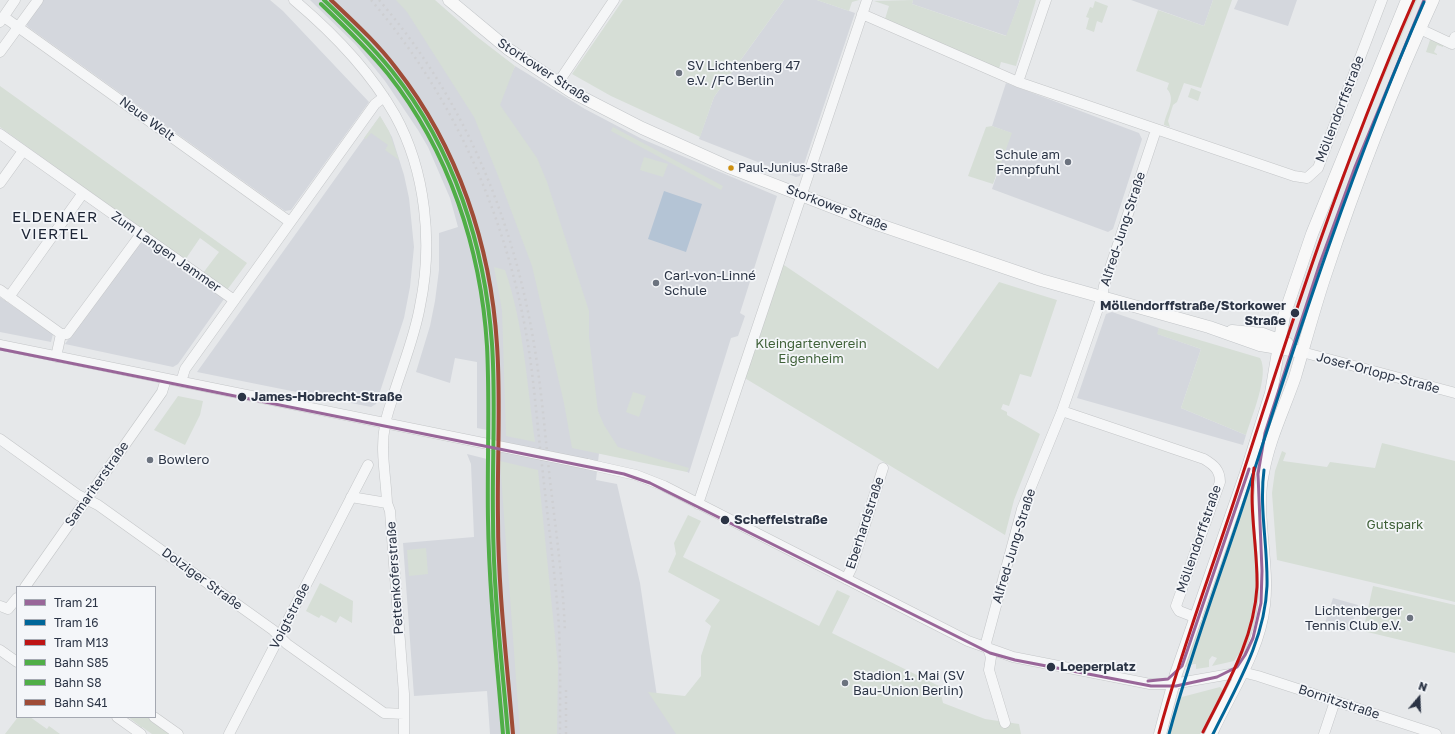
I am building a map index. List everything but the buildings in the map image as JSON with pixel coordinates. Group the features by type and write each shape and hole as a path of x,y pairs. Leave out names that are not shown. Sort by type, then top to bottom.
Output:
{"main road":[{"name":"Storkower Straße","path":"449,0 494,38 558,83 598,107 738,170 920,239 1041,280 1213,329 1254,344 1279,344 1302,352"},
{"name":"Möllendorffstraße","path":"1160,734 1173,684 1246,473 1271,393 1284,316 1312,234 1407,0"},
{"path":"1211,734 1256,640 1264,604 1265,574 1260,495 1262,474 1271,442 1302,352 1337,242 1395,89 1433,0"}],"street":[{"path":"2,19 15,0"},
{"path":"0,52 38,0"},
{"name":"Pettenkoferstraße","path":"294,0 347,52 384,97 408,142 417,172 424,207 426,243 425,274 420,306 412,340 385,422 382,442 387,503 390,511 404,714 404,734"},
{"path":"558,83 614,0"},
{"path":"698,504 867,0"},
{"path":"1018,82 1046,0"},
{"name":"Möllendorffstraße","path":"1156,130 1294,176 1304,178 1310,177 1318,168 1382,0"},
{"path":"862,14 1018,82 1156,130"},
{"name":"Neue Welt","path":"2,19 18,27 290,222"},
{"path":"1420,29 1452,44 1455,38"},
{"path":"181,382 185,369 355,130 375,104 384,97"},
{"name":"Alfred-Jung-Straße","path":"1005,723 989,670 991,657 986,643 1022,509 1062,411 1102,298 1104,286 1156,130"},
{"name":"Zum Langen Jammer","path":"0,134 234,300"},
{"path":"0,183 23,151"},
{"path":"9,297 83,193"},
{"path":"0,290 62,334 67,334 141,234"},
{"path":"56,357 62,334"},
{"path":"0,346 385,422 587,464 650,480 968,641 989,650 1025,660 1140,683 1173,684 1242,672"},
{"name":"Josef-Orlopp-Straße","path":"1302,352 1455,393"},
{"name":"Samariterstraße","path":"26,586 162,392 166,379"},
{"name":"Möllendorffstraße","path":"1062,411 1204,459 1215,466 1218,471 1220,482 1176,606 1178,612 1196,618"},
{"name":"Dolziger Straße","path":"0,439 86,499 98,505 279,636 287,644 384,713 404,714"},
{"name":"Voigtstraße","path":"229,734 368,466"},
{"name":"Eberhardstraße","path":"846,579 851,569 883,468"},
{"path":"351,497 387,503"},
{"path":"4,607 16,600"},
{"path":"0,650 16,661"},
{"name":"Bornitzstraße","path":"1242,672 1260,676 1436,734"},
{"path":"1324,734 1336,701"},
{"path":"119,718 141,734"},
{"path":"155,718 178,734"}],"shaded area":[{"path":"41,0 270,0 283,11 369,102 291,210 285,211 28,27 26,24"},
{"path":"310,0 420,0 508,81 515,66 585,109 642,139 777,196 740,313 745,316 738,336 731,338 689,473 684,470 599,453 596,480 617,484 640,583 658,703 694,734 490,734 487,691 414,696 403,543 474,537 471,464 467,454 487,459 487,430 477,428 477,362 455,358 450,383 416,372 430,326 435,301 439,270 439,233 458,227 450,198 428,147 418,130 385,81 356,45"},
{"path":"784,0 817,0 855,13 800,176 796,177 699,139 714,97"},
{"path":"913,0 1020,0 1007,36 912,4"},
{"path":"1131,0 1213,0 1204,26"},
{"path":"1238,0 1297,0 1288,26 1234,9"},
{"name":"Schule am Fennpfuhl","path":"1006,83 1139,133 1142,139 1113,229 1108,232 992,189 1011,133 992,126"},
{"path":"380,116 392,137 404,175 409,198 414,247 410,287 404,318 376,404 371,407 197,372"},
{"path":"140,239 224,299 178,364 173,367 65,344"},
{"path":"0,297 53,334 51,342 0,332"},
{"path":"1112,312 1159,328 1158,334 1201,349 1181,408 1246,435 1243,445 1077,398 1106,314"},
{"path":"1333,598 1358,605 1350,631 1325,623"}],"green space":[{"path":"396,0 435,0 476,36 515,66 500,105 537,158 547,182 589,311 589,337 598,411 604,425 618,447 689,468 687,472 572,448 564,403 532,266 497,173 474,117 407,12"},
{"name":"SV Lichtenberg 47 e.V. /FC Berlin","path":"623,0 784,0 714,97 700,137 611,96 572,74"},
{"path":"817,0 859,0 852,2 849,11"},
{"path":"913,0 912,4 1006,36 1020,0 1036,0 1016,66 1001,62 999,69 885,19 889,6 874,1"},
{"path":"1213,0 1232,0 1201,88 1184,83 1177,102 1173,105 1168,121 1170,127 1164,125 1171,102 1170,93 1167,89 1169,83 1136,71 1158,10 1204,26"},
{"path":"1414,0 1417,0 1368,115 1323,235 1321,235 1383,74"},
{"path":"1095,1 1108,6 1102,23 1097,21 1094,32 1086,29 1089,18 1086,17 1090,7 1093,8"},
{"path":"1434,38 1444,43 1443,47 1437,45 1434,52 1437,55 1426,52 1430,40"},
{"path":"0,86 247,263 227,290 203,273 219,252 200,238 185,260 0,127"},
{"path":"1191,88 1201,92 1198,101 1188,97"},
{"path":"380,116 389,131 399,160 385,150 388,145 371,133 366,139 364,138"},
{"path":"992,126 1012,133 993,184 968,176 986,127"},
{"path":"613,127 723,186 721,190 611,131"},
{"path":"644,157 668,164 663,177 640,170"},
{"name":"Kleingartenverein Eigenheim","path":"781,263 938,369 999,282 1057,300 1031,377 1020,374 1009,406 1003,404 1001,409 1007,412 1007,415 1040,434 1014,500 1005,535 743,377"},
{"path":"494,267 505,270 517,312 535,442 506,436 502,310"},
{"path":"1159,328 1260,358 1263,374 1259,396 1246,435 1181,408 1201,349 1157,334"},
{"path":"633,392 646,396 639,417 626,412"},
{"path":"178,396 203,401 200,415 185,445 154,430"},
{"name":"Gutspark","path":"1382,443 1455,461 1455,602 1277,560 1272,493 1275,471 1282,451 1286,453 1283,461 1327,467 1330,462 1375,468"},
{"path":"500,461 538,470 558,666 557,734 520,734"},
{"path":"1251,474 1255,476 1259,566 1257,609 1252,631 1243,654 1238,655 1234,661 1212,666 1217,658 1212,656 1209,660 1209,667 1196,669 1196,664 1194,664 1185,667"},
{"path":"688,515 701,521 683,557 819,626 837,590 850,596 832,633 939,686 943,703 985,719 1019,724 1021,734 676,734 648,692 685,696 701,676 701,656 711,626 705,621 720,600 668,572 676,554 674,543"},
{"path":"426,548 428,574 409,576 407,550"},
{"path":"320,583 353,601 352,623 340,616 336,623 321,615 319,618 306,611"},
{"name":"Lichtenberger Tennis Club e.V.","path":"1373,586 1455,605 1455,653 1363,631"},
{"path":"1220,687 1223,690 1200,734 1168,734 1178,698"},
{"path":"17,718 31,718 47,729 49,726 60,734 5,734"},
{"path":"129,718 150,718 169,734 152,734 142,727 141,729 140,726"}],"water":[{"path":"664,191 702,204 686,252 648,239"}],"railway":[{"path":"371,0 400,36 426,73 449,113 469,153 487,195 515,282 531,363 558,613 560,643 560,734"},
{"path":"379,0 408,36 433,73 456,113 477,153 494,195 509,239 531,327 537,363 561,572 565,632"},
{"path":"566,690 566,734"}],"tram line":[{"name":"M13","path":"1159,733 1186,642 1319,244 1364,122 1414,0"},
{"name":"21","path":"0,349 624,474 650,483 990,653 1015,660 1151,686 1176,686 1217,677 1237,667 1245,655 1253,638 1261,603 1262,571 1258,474 1265,433 1320,263 1355,167 1424,0"},
{"name":"16","path":"1169,734 1196,643 1329,245 1374,123 1424,2"},
{"name":"M13","path":"1203,732 1238,662 1251,626 1255,607 1257,572 1252,498 1254,468"},
{"name":"21","path":"1148,681 1168,679 1182,666 1249,469"},
{"name":"16","path":"1213,734 1248,663 1261,625 1265,606 1267,571 1262,499 1264,470"}],"rail line":[{"name":"S85","path":"324,0 376,52 414,101 433,133 449,166 463,200 474,235 488,307 492,344 494,388 494,572 508,734"},
{"name":"S41","path":"331,0 381,50 418,99 454,164 468,199 479,235 487,271 497,345 499,388 498,545 503,626 513,734"},
{"name":"S8","path":"321,4 372,56 388,74 410,104 445,168 458,202 478,273 484,310 487,346 490,573 503,734"}],"place":[{"name":"SV Lichtenberg 47 e.V. /FC Berlin","path":"679,73"},
{"name":"Schule am Fennpfuhl","path":"1068,162"},
{"name":"Paul-Junius-Straße","path":"731,168"},
{"name":"Carl-von-Linné Schule","path":"656,283"},
{"name":"Möllendorffstraße/Storkower Straße","path":"1295,313"},
{"name":"James-Hobrecht-Straße","path":"242,397"},
{"name":"Bowlero","path":"150,460"},
{"name":"Scheffelstraße","path":"725,520"},
{"name":"Lichtenberger Tennis Club e.V.","path":"1410,618"},
{"name":"Loeperplatz","path":"1051,667"},
{"name":"Stadion 1. Mai (SV Bau-Union Berlin)","path":"845,683"}],"district":[{"name":"ELDENAER VIERTEL","path":"55,226"}]}
